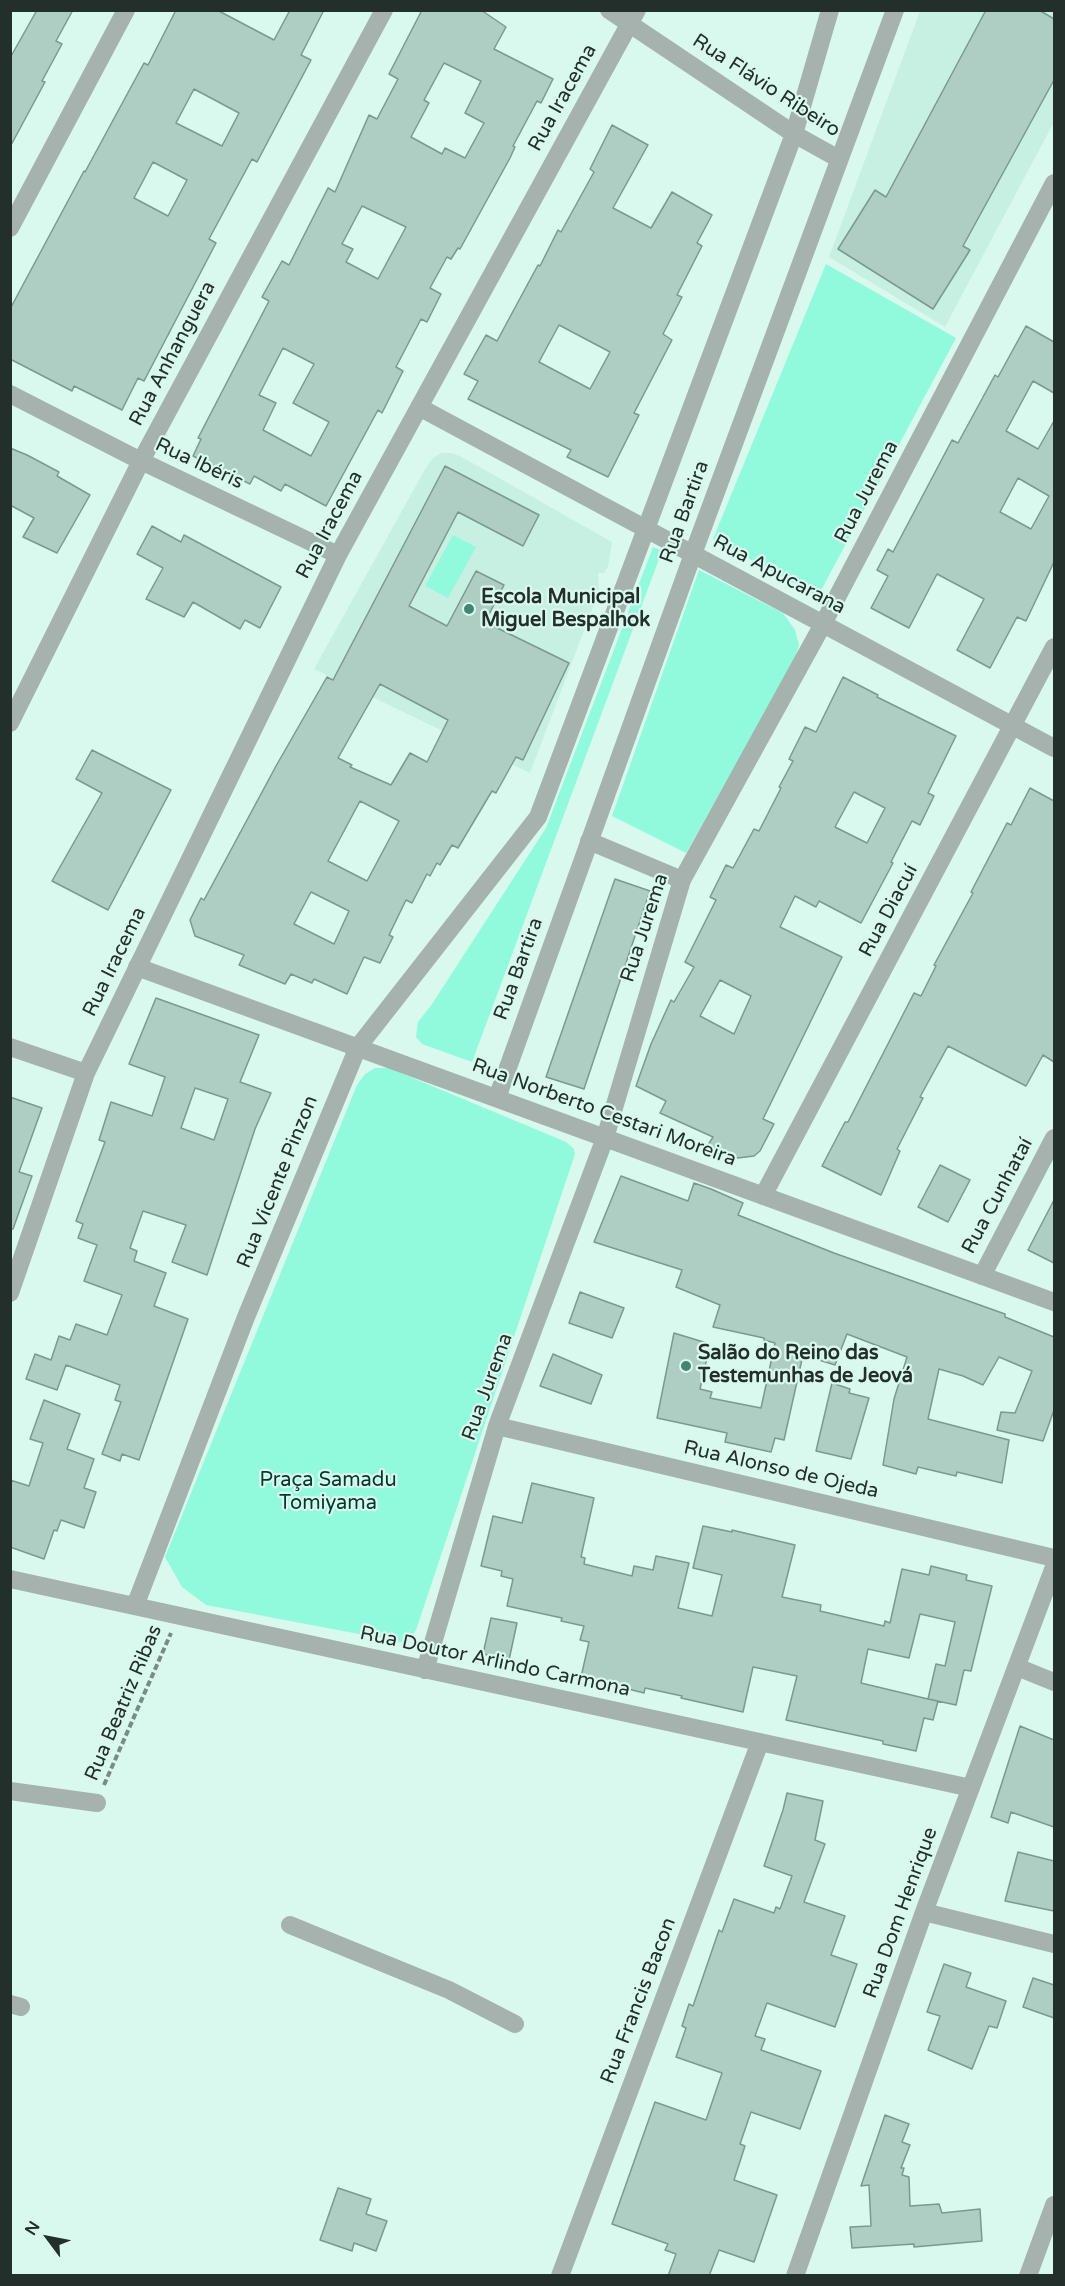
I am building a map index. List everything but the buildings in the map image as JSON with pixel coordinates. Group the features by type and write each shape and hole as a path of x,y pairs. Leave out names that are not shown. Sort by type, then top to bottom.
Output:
{"street":[{"path":"10,228 126,10"},
{"name":"Rua Anhanguera","path":"10,723 141,461 384,10"},
{"name":"Rua Flávio Ribeiro","path":"609,10 633,17 794,134 839,159"},
{"name":"Rua Bartira","path":"537,817 794,134 830,10"},
{"name":"Rua Bartira","path":"497,1098 693,554 895,10"},
{"name":"Rua Iracema","path":"10,1293 86,1072 338,555 633,17"},
{"name":"Rua Jurema","path":"425,1670 496,1426 605,1137 682,880 823,624 1054,183"},
{"name":"Rua Ibéris","path":"10,394 141,461 338,555"},
{"name":"Rua Apucarana","path":"419,407 1054,748"},
{"name":"Rua Diacuí","path":"763,1196 1054,647"},
{"name":"Rua Vicente Pinzon","path":"135,1606 246,1317 358,1047 537,817"},
{"path":"589,841 682,880"},
{"name":"Rua Norberto Cestari Moreira","path":"137,967 1054,1302"},
{"path":"10,1047 86,1072"},
{"name":"Rua Cunhataí","path":"982,1276 1054,1138"},
{"name":"Rua Alonso de Ojeda","path":"496,1426 1054,1558"},
{"name":"Rua Dom Henrique","path":"795,2276 924,1912 1054,1567"},
{"name":"Rua Doutor Arlindo Carmona","path":"10,1579 971,1788"},
{"path":"1017,1667 1054,1682"},
{"name":"Rua Francis Bacon","path":"560,2276 760,1742"},
{"path":"10,1791 97,1803"},
{"path":"924,1912 1054,1944"},
{"path":"290,1925 449,1990 515,2024"},
{"path":"1028,2276 1054,2205"}],"path":[{"name":"Rua Beatriz Ribas","path":"97,1803 178,1615"}],"shaded area":[{"path":"920,11 1054,11 1054,122 945,327 829,257"},
{"name":"Escola Municipal Miguel Bespalhok","path":"441,453 451,453 462,457 612,542 608,567 604,573 598,573 599,591 530,773 314,669 424,471 432,459"}],"green space":[{"path":"826,264 956,338 818,596 713,539"},
{"path":"453,535 476,547 448,598 425,586"},
{"path":"653,547 662,551 472,1062 422,1044 416,1037 418,1022 546,828"},
{"path":"699,570 783,613 795,630 799,645 795,659 686,853 612,816"},
{"name":"Praça Samadu Tomiyama","path":"375,1068 389,1068 566,1142 574,1149 575,1154 416,1630 408,1641 401,1642 206,1605 182,1587 165,1557 357,1085 365,1074"}],"place":[{"name":"Escola Municipal Miguel Bespalhok","path":"469,609"},
{"name":"Salão do Reino das Testemunhas de Jeová","path":"686,1366"}]}
